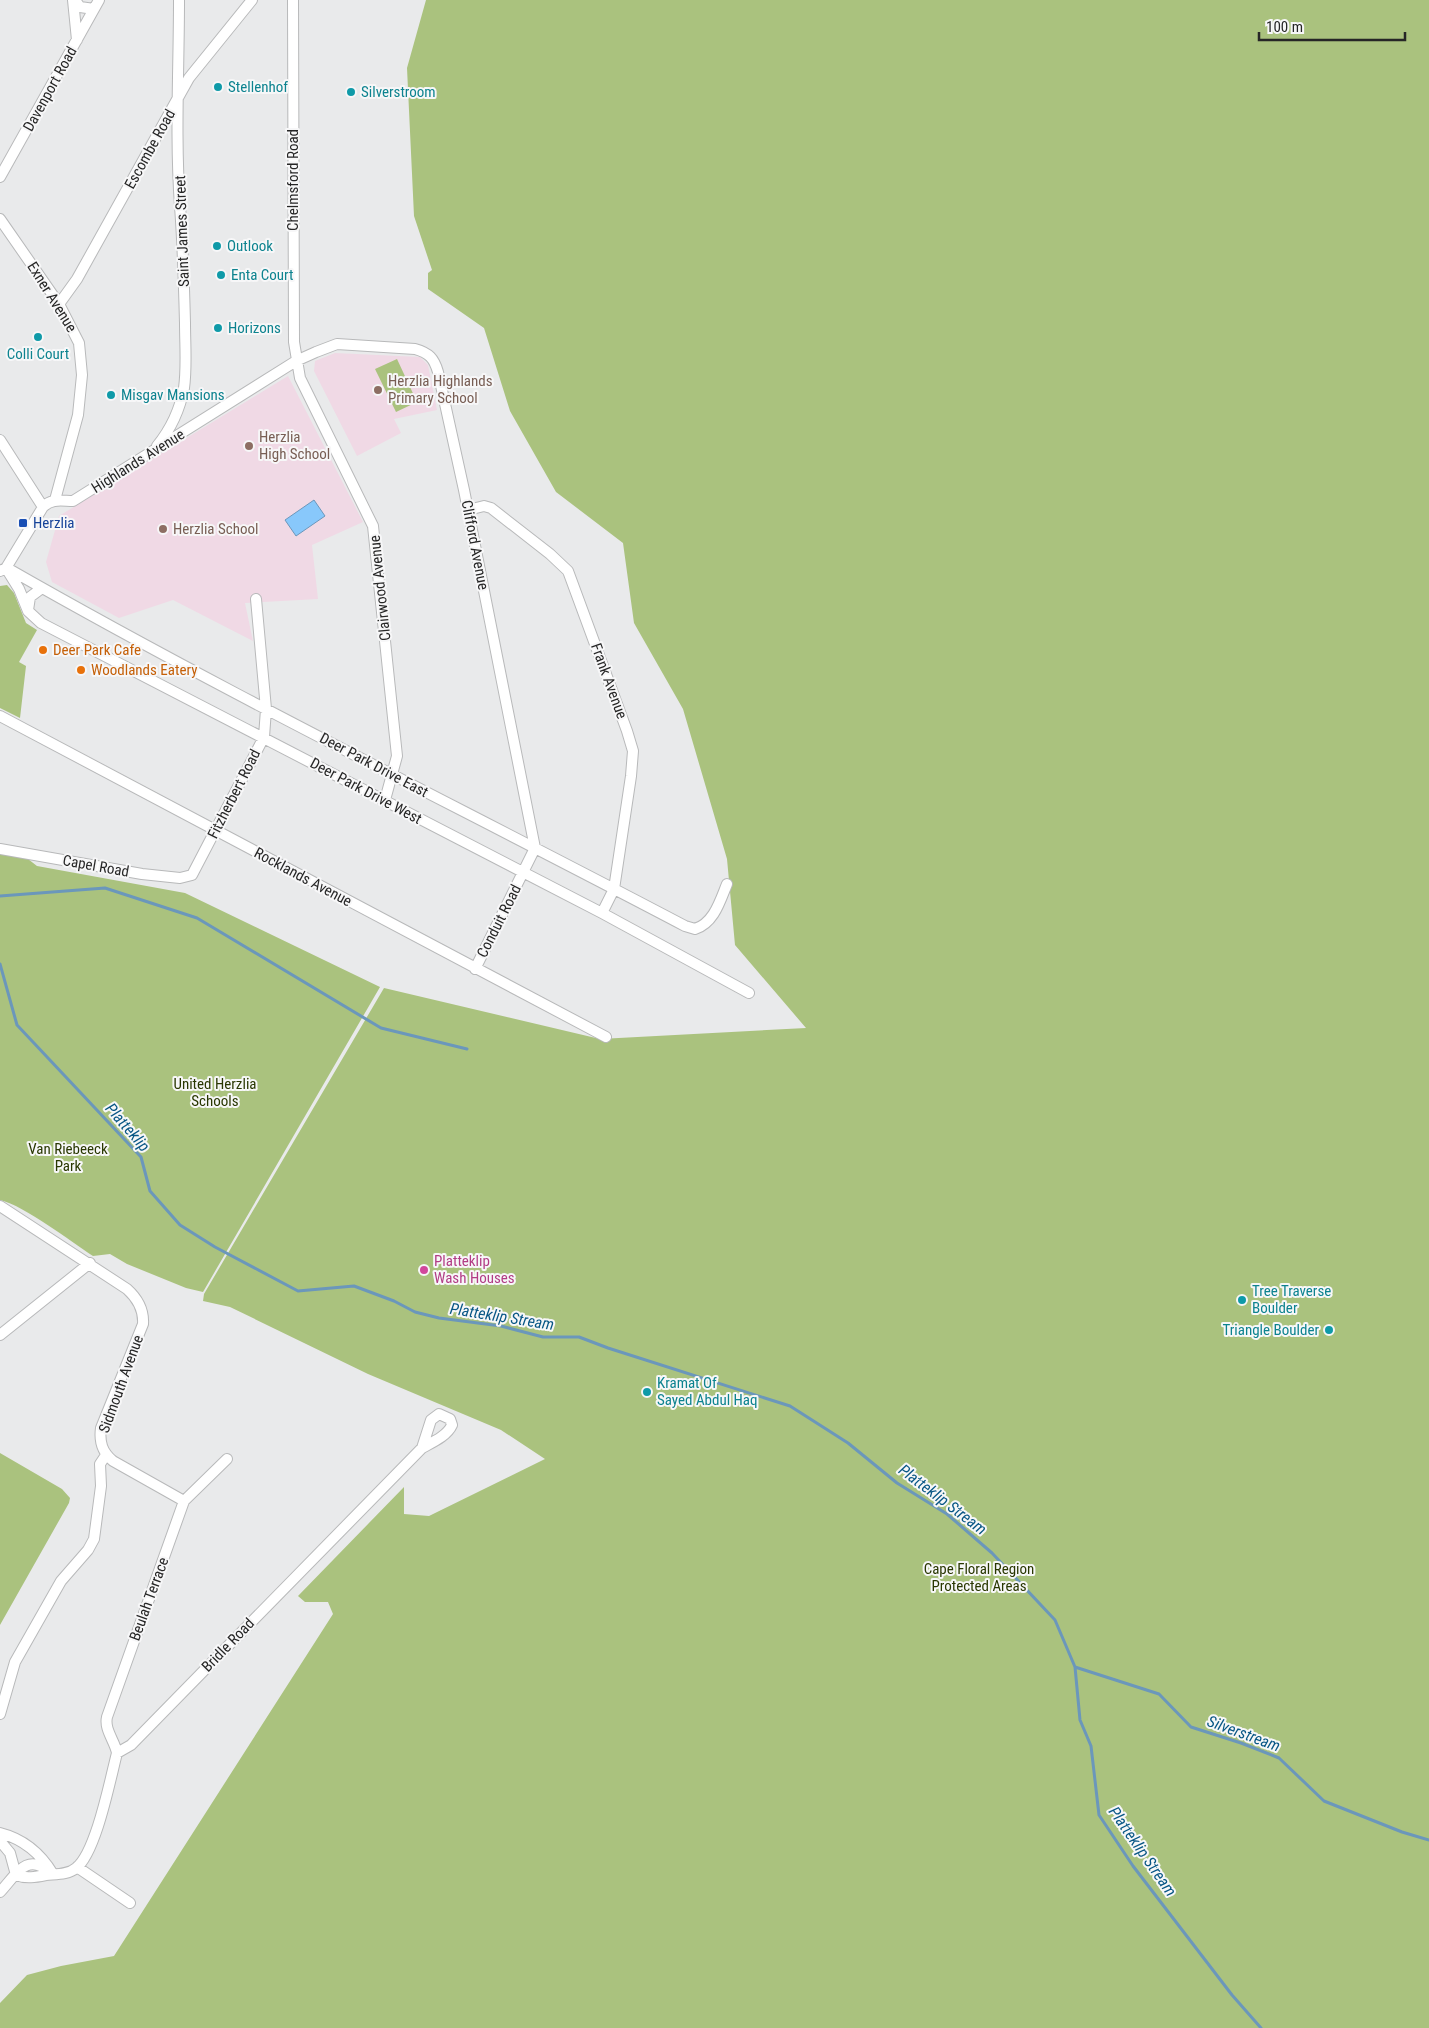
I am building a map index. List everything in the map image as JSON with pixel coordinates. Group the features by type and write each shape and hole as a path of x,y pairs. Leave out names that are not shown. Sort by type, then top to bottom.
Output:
{"street":[{"path":"74,0 80,7 97,5"},
{"path":"74,0 77,40"},
{"name":"Saint James Street","path":"152,453 170,426 179,408 184,388 184,244 180,204 179,0"},
{"name":"Escombe Road","path":"59,304 77,279 190,78 252,0"},
{"name":"Chelmsford Road","path":"293,0 294,342 296,361"},
{"name":"Davenport Road","path":"0,177 97,5"},
{"name":"Exner Avenue","path":"0,219 59,304 79,343 82,375 78,415 55,500"},
{"name":"Clifford Avenue","path":"296,361 337,344 415,349 426,352 431,356 438,372 468,510 535,848"},
{"name":"Highlands Avenue","path":"3,569 48,502 55,500 73,501 296,361"},
{"name":"Clairwood Avenue","path":"296,361 300,378 373,526 397,756 385,800"},
{"path":"0,440 43,507"},
{"name":"Frank Avenue","path":"468,510 484,506 497,511 560,562 568,571 633,751 614,889 602,913"},
{"path":"3,569 19,589 28,611"},
{"name":"Deer Park Drive East","path":"3,569 42,588 266,709 691,929 699,927 712,916 718,908 727,884"},
{"path":"28,611 30,597 42,588"},
{"name":"Fitzherbert Road","path":"192,875 264,737 266,709 256,599"},
{"name":"Deer Park Drive West","path":"28,611 41,622 602,913 749,993"},
{"name":"Rocklands Avenue","path":"0,716 606,1037"},
{"path":"524,873 535,848"},
{"name":"Capel Road","path":"0,849 142,874 180,878 192,875"},
{"name":"Conduit Road","path":"475,969 524,873"},
{"name":"Sidmouth Avenue","path":"0,1206 90,1264 135,1297 142,1309 141,1330 101,1428 100,1441 106,1455 184,1502"},
{"path":"0,1335 90,1264"},
{"name":"Bridle Road","path":"117,1754 131,1745 422,1448"},
{"path":"0,1714 15,1662 61,1580 91,1544 101,1486 100,1464 106,1455"},
{"name":"Beulah Terrace","path":"117,1754 116,1745 106,1725 107,1717 184,1502 227,1459"},
{"path":"0,1892 22,1867 31,1864 40,1865 53,1874 69,1872 78,1867 85,1858 92,1843 117,1754"},
{"path":"0,1833 14,1838 36,1852 53,1874"},
{"path":"0,1841 10,1853 16,1875"},
{"path":"78,1867 130,1902"}],"shaded area":[{"name":"Herzlia Highlands Primary School","path":"335,353 420,357 428,365 437,410 394,419 401,433 357,456 314,371 315,361"},
{"name":"Herzlia High School","path":"288,376 363,522 312,545 318,599 245,603 253,641 173,600 119,618 52,582 46,562 59,516"}],"green space":[{"name":"Cape Floral Region Protected Areas","path":"426,0 1429,0 1429,2028 0,2028 0,2003 27,1975 61,1966 114,1956 333,1614 328,1602 305,1602 298,1596 404,1487 404,1514 429,1516 545,1459 501,1430 368,1374 230,1307 203,1301 204,1294 384,988 600,1039 806,1028 735,945 727,859 683,709 634,623 623,543 556,492 510,411 484,328 428,289 428,273 432,270 414,216 407,68"},
{"path":"397,359 417,402 396,412 375,369"},
{"path":"7,585 14,593 26,623 37,630 19,662 26,666 20,718 0,708 0,586"},
{"name":"Van Riebeeck Park","path":"0,854 28,859 37,866 185,893 380,987 203,1292 186,1288 127,1264 110,1254 93,1256 34,1216 0,1200"},
{"path":"0,1453 62,1489 70,1498 69,1503 0,1625"}],"water":[{"path":"314,500 325,516 296,536 285,520"}],"waterway":[{"path":"0,896 105,888 197,918 381,1028 467,1049"},
{"name":"Platteklip Stream","path":"0,964 17,1025 141,1157 150,1191 180,1225 215,1247 298,1291 354,1286 394,1301 415,1312 439,1318 501,1326 543,1337 579,1337 790,1406 848,1443 897,1483 947,1514 992,1553 1055,1620 1075,1667 1080,1720 1091,1746 1099,1815 1133,1866 1232,1995 1261,2028"},
{"name":"Silverstream","path":"1075,1667 1159,1694 1191,1727 1241,1743 1279,1758 1324,1801 1402,1832 1429,1840"}],"place":[{"name":"Stellenhof","path":"218,87"},
{"name":"Silverstroom","path":"351,92"},
{"name":"Outlook","path":"217,246"},
{"name":"Enta Court","path":"221,275"},
{"name":"Horizons","path":"218,328"},
{"name":"Colli Court","path":"38,337"},
{"name":"Herzlia Highlands Primary School","path":"378,390"},
{"name":"Misgav Mansions","path":"111,395"},
{"name":"Herzlia High School","path":"249,446"},
{"name":"Herzlia","path":"23,523"},
{"name":"Herzlia School","path":"163,529"},
{"name":"Deer Park Cafe","path":"43,650"},
{"name":"Woodlands Eatery","path":"81,670"},
{"name":"Platteklip Wash Houses","path":"424,1270"},
{"name":"Tree Traverse Boulder","path":"1242,1300"},
{"name":"Triangle Boulder","path":"1329,1330"},
{"name":"Kramat Of Sayed Abdul Haq","path":"647,1392"}],"park label":[{"name":"United Herzlia Schools","path":"215,1092"}],"water label":[{"name":"Platteklip","path":"128,1127"}]}
